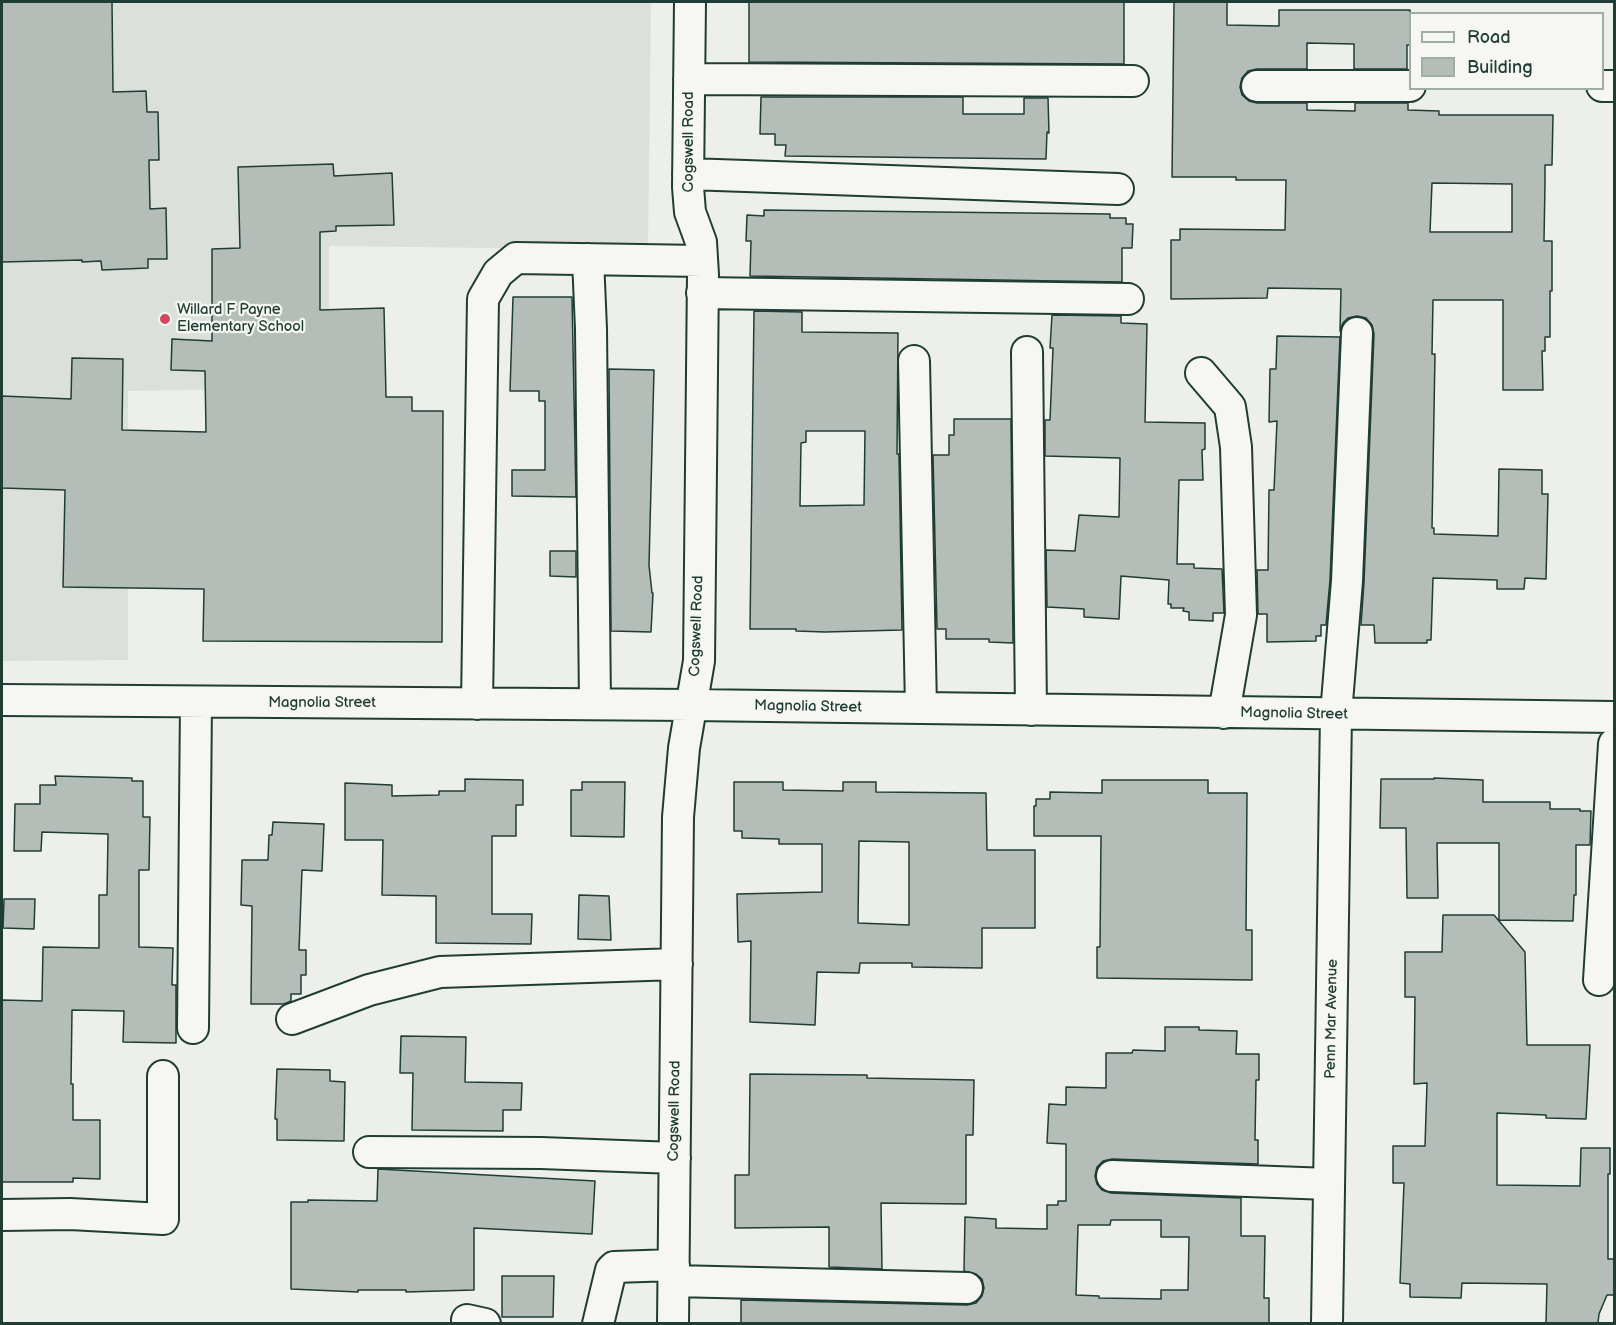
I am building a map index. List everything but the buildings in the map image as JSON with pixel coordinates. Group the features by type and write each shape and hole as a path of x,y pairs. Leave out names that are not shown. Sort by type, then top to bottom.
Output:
{"street":[{"name":"Cogswell Road","path":"674,1323 678,817 684,748 699,661 702,261 701,242 690,213 688,174 690,2"},
{"path":"689,79 1133,81"},
{"path":"1257,86 1409,86"},
{"path":"688,174 1118,189"},
{"path":"471,704 483,298 498,273 516,258 702,261"},
{"path":"588,259 591,329 595,704"},
{"path":"465,289 471,704"},
{"path":"702,294 1128,299"},
{"name":"Penn Mar Avenue","path":"1327,1323 1336,714 1347,581 1357,333"},
{"path":"1027,352 1031,710"},
{"path":"914,361 921,708"},
{"path":"1201,373 1230,407 1236,447 1242,615 1224,713"},
{"name":"Magnolia Street","path":"2,700 692,705 1614,717"},
{"path":"193,1028 196,702"},
{"path":"1599,980 1614,744"},
{"path":"292,1019 369,990 440,972 677,964"},
{"path":"2,1215 70,1214 163,1219 164,1076"},
{"path":"369,1152 675,1158"},
{"path":"1112,1176 1329,1185"},
{"path":"598,1323 611,1270 614,1268 967,1288"}],"shaded area":[{"name":"Willard F Payne Elementary School","path":"2,2 651,2 648,250 329,246 329,388 128,391 128,660 2,661"}],"place":[{"name":"Willard F Payne Elementary School","path":"165,319"}]}
